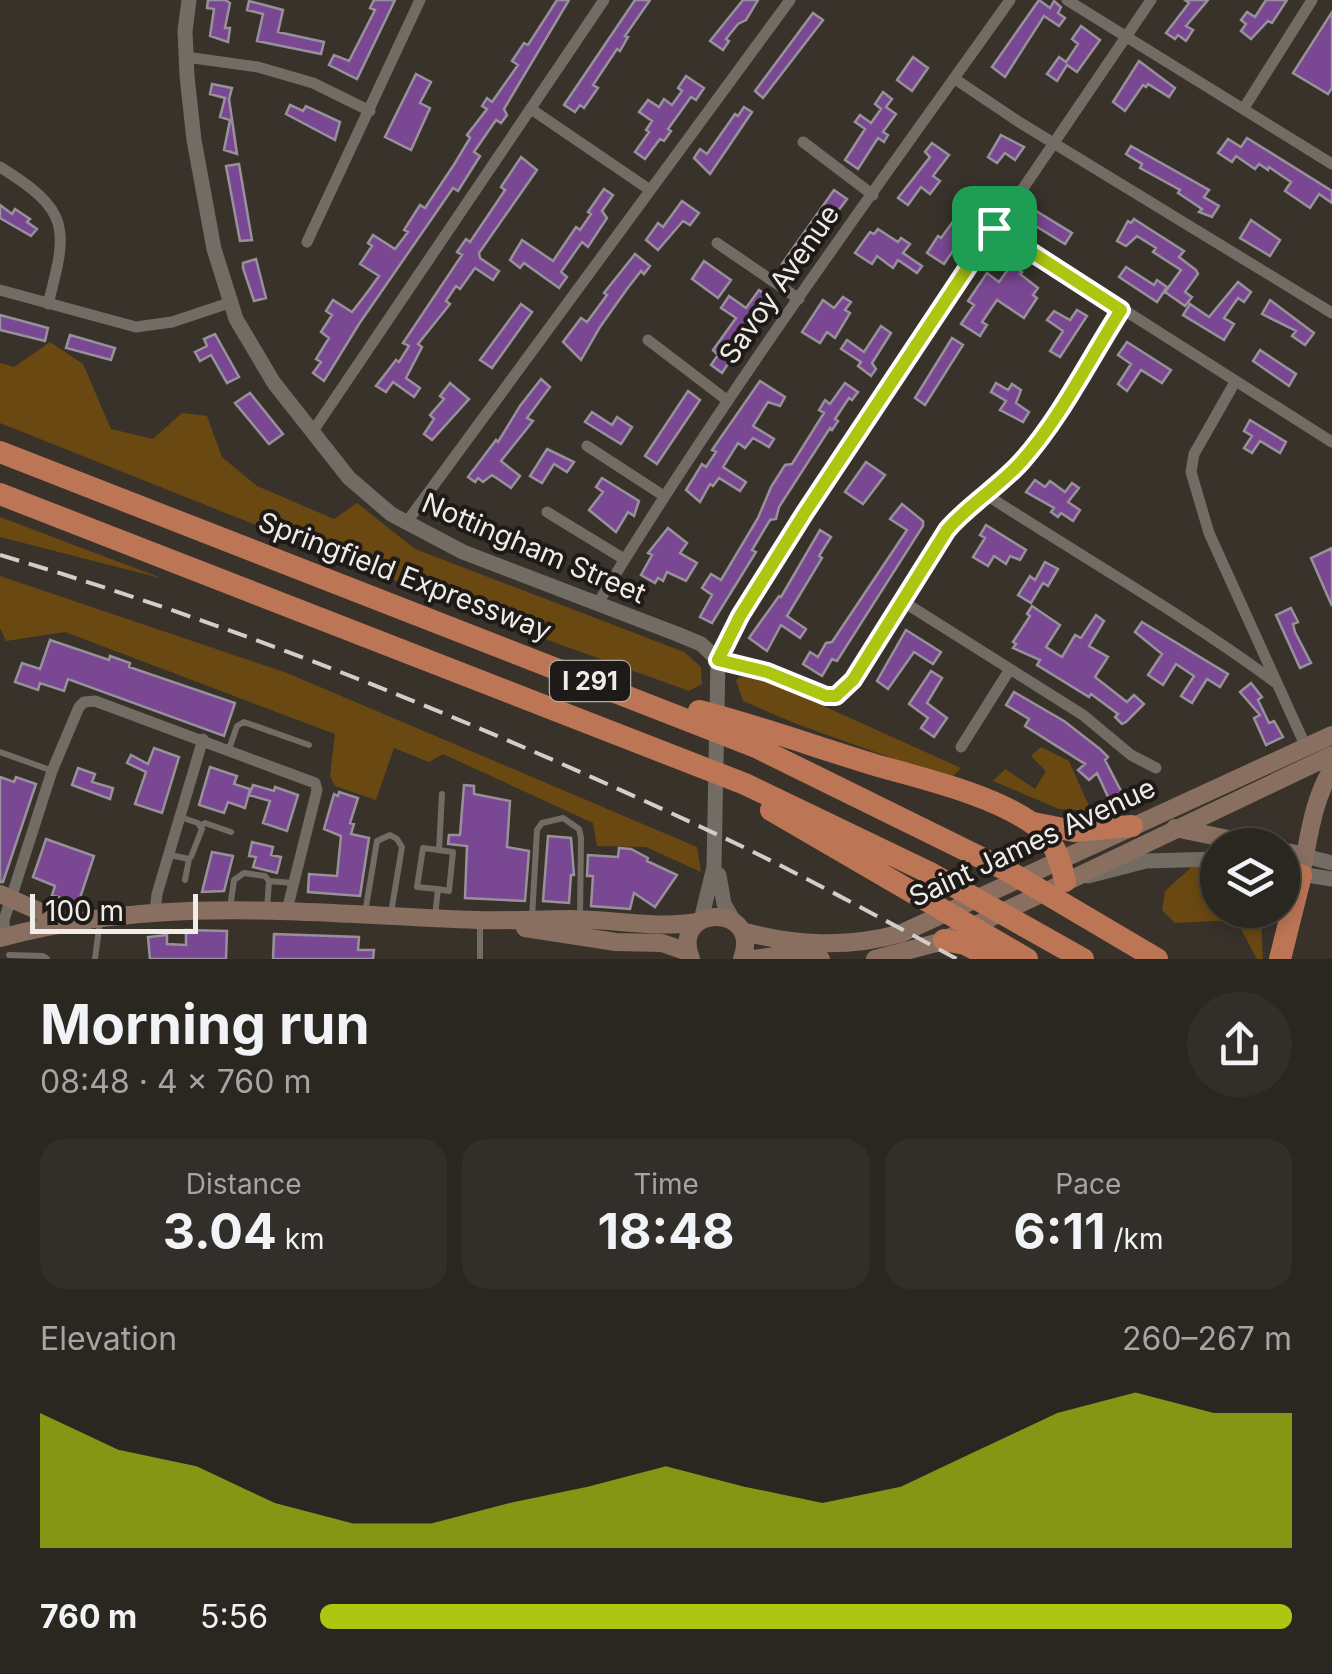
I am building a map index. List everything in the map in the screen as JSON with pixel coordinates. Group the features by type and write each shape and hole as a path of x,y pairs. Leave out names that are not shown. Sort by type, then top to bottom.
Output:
{"highway":[{"name":"Springfield Expressway","path":"0,452 756,747 1008,871 1157,959"},
{"name":"I 291","path":"0,494 658,749 815,816 932,874 1083,959"},
{"path":"615,690 731,719 928,780 1033,823 1074,831 1132,826"},
{"path":"658,749 774,811 1027,959"},
{"path":"1033,823 1054,844 1056,869"},
{"path":"1280,959 1285,928"},
{"path":"941,931 994,959"}],"main road":[{"name":"Saint James Avenue","path":"700,921 721,916 767,938 900,954 1132,826 1332,735"},
{"name":"Saint James Avenue","path":"875,950 941,931 1056,869 1176,828 1332,755"},
{"path":"1300,855 1322,786 1332,769"},
{"path":"1132,826 1200,833"},
{"path":"6,896 66,923"},
{"path":"6,948 66,923 155,910 267,909 671,926 700,921"},
{"path":"480,920 616,951 662,944 690,956 689,936 700,921"},
{"path":"738,926 746,948 742,959"},
{"path":"754,959 789,954 821,959"}],"street":[{"name":"Nottingham Street","path":"189,0 186,57 200,182 229,303 257,358 370,498 406,523 463,552 701,644 718,660 767,672 826,696 836,696 853,680 902,600"},
{"path":"307,242 420,0"},
{"path":"313,431 604,0"},
{"path":"406,523 790,0"},
{"name":"Savoy Avenue","path":"598,604 728,401 1010,0"},
{"path":"1066,0 1332,164"},
{"path":"700,921 714,867 718,660 740,616 804,514 1151,0"},
{"path":"1244,108 1312,0"},
{"path":"186,57 258,67 295,77 370,110"},
{"path":"954,78 1332,313"},
{"path":"531,109 650,190"},
{"path":"803,142 873,195"},
{"path":"0,167 40,195 60,225 61,254 48,304"},
{"path":"994,228 1332,442"},
{"path":"717,243 799,299"},
{"path":"0,290 136,327 172,322 229,303"},
{"path":"1121,310 1046,430 1020,464 947,530 902,600 1084,715 1131,755 1156,768"},
{"path":"648,340 728,401"},
{"path":"1235,382 1194,454 1191,472 1210,533 1306,746"},
{"path":"586,446 664,496"},
{"path":"986,494 1214,638 1279,685"},
{"path":"547,512 624,559"},
{"path":"961,748 1010,669"},
{"path":"6,948 6,896 52,771 84,702 95,701 315,783 317,790 287,910"},
{"path":"155,910 203,739"},
{"path":"1056,869 1200,860"},
{"path":"1300,868 1332,864"},
{"path":"714,867 720,876 724,904 738,926"},
{"path":"1300,869 1332,879"}],"lane":[{"path":"230,749 237,726 244,722 308,745"},
{"path":"0,752 52,771"},
{"path":"440,850 442,794"},
{"path":"180,817 231,832"},
{"path":"532,920 537,830 542,822 564,818 579,829 581,838 580,920"},
{"path":"185,880 200,826"},
{"path":"365,914 377,841 390,836 398,839 402,847 391,915"},
{"path":"423,848 454,852 449,891 438,889 417,887 423,848"},
{"path":"169,854 189,860"},
{"path":"230,909 234,880 244,873 266,876 267,909"},
{"path":"269,881 294,883"},
{"path":"435,918 438,889"},
{"path":"95,959 100,918"},
{"path":"480,920 480,959"},
{"path":"6,948 47,959"}],"shaded area":[{"path":"50,342 83,364 111,429 153,439 182,413 207,416 222,457 257,486 334,519 357,503 415,549 684,652 701,667 702,684 689,691 509,626 0,423 0,363 14,367"},
{"path":"0,517 164,579 0,537"},
{"path":"0,576 287,673 697,847 701,872 646,847 597,846 593,823 443,754 429,762 394,748 376,800 335,786 330,776 335,734 65,632 6,641 0,628"},
{"path":"740,677 775,684 961,768 950,779 794,723 743,701 736,680"},
{"path":"1041,747 1069,761 1091,811 1059,809 993,781 1005,769 1035,789 1046,771 1031,756"},
{"path":"1195,864 1200,865 1200,922 1175,923 1162,910 1165,891"},
{"path":"1240,928 1261,928 1263,959 1257,959"}],"building":[{"path":"208,0 230,3 225,28 230,28 228,42 210,36 214,9 207,8"},
{"path":"374,0 395,0 357,79 329,65 334,55 349,61 375,10 370,8"},
{"path":"557,0 569,0 504,109 507,115 501,123 496,120 474,152 480,156 458,191 453,188 324,381 313,373 321,362 316,359 329,338 321,332 332,315 326,311 333,300 352,312 366,294 379,276 360,264 372,246 368,243 373,235 395,249 420,205 425,208 455,163 470,138 467,135 487,109 482,106 487,98 492,102 518,65 512,61 524,43 528,45"},
{"path":"635,0 650,0 625,36 628,37 620,51 617,49 593,85 598,88 584,108 580,105 575,112 564,105"},
{"path":"743,0 758,0 746,20 726,39 729,41 723,50 710,41"},
{"path":"1039,0 1050,8 1054,1 1061,7 1058,13 1065,18 1059,26 1044,16 1005,77 992,67"},
{"path":"1185,0 1208,0 1186,26 1193,30 1186,41 1166,33 1189,3"},
{"path":"1266,0 1287,0 1272,23 1268,21 1251,39 1241,31 1246,24 1241,20 1247,12 1255,17"},
{"path":"249,1 283,10 278,32 324,42 321,54 257,41 263,14 247,10"},
{"path":"1332,12 1332,88 1328,94 1293,73"},
{"path":"813,13 823,20 763,98 755,91"},
{"path":"1081,26 1100,40 1077,72 1067,65 1057,81 1047,74 1059,57 1066,62 1078,44 1072,39"},
{"path":"913,57 928,68 912,91 897,80"},
{"path":"1139,61 1175,88 1169,97 1148,84 1143,85 1125,111 1113,102"},
{"path":"416,74 431,82 420,103 430,108 411,150 385,137"},
{"path":"686,76 704,88 696,100 691,97 664,141 660,139 645,159 635,152 652,121 639,112 648,100 659,107 664,99 672,105"},
{"path":"212,84 232,88 229,99 237,154 224,150 230,120 220,117 225,98 210,94"},
{"path":"883,92 892,99 886,107 896,114 883,132 888,135 884,142 878,138 858,169 845,160 865,129 855,122 860,115 871,123 881,109 875,104"},
{"path":"290,105 303,111 306,106 340,122 335,140 286,114"},
{"path":"744,107 752,112 710,174 694,158 700,149 707,154"},
{"path":"1001,135 1024,147 1015,160 1005,153 997,163 988,157"},
{"path":"1247,138 1332,191 1332,203 1319,194 1310,208 1285,191 1291,182 1269,167 1268,170 1259,164 1255,169 1236,156 1232,162 1218,153 1228,139 1241,147"},
{"path":"932,143 949,155 933,176 940,181 930,194 921,187 908,205 898,198 930,157 925,152"},
{"path":"1131,146 1209,190 1204,197 1219,206 1212,217 1199,212 1202,209 1178,193 1180,190 1140,168 1142,164 1126,154"},
{"path":"521,157 537,170 479,253 480,258 499,271 493,280 475,268 460,289 456,286 446,301 450,304 418,344 422,347 406,378 420,388 414,397 393,382 386,392 376,386 396,360 399,362 409,346 403,343 462,255 457,252 466,239 470,242 495,205 505,190 501,187"},
{"path":"239,164 252,240 240,241 226,166"},
{"path":"604,189 613,195 602,211 607,218 588,247 582,242 561,272 567,277 559,288 524,263 520,268 510,260 522,240 553,261 576,227 580,230"},
{"path":"834,190 847,199 792,272 782,264"},
{"path":"682,201 699,213 690,225 683,221 658,250 646,240 658,223 663,227"},
{"path":"970,204 980,211 944,264 927,253 938,236 941,238 952,223 955,226"},
{"path":"0,205 12,214 15,209 37,229 31,236 0,218"},
{"path":"1033,209 1072,233 1065,244 1026,220"},
{"path":"1134,219 1184,251 1179,257 1196,270 1198,274 1185,292 1192,297 1185,306 1165,292 1181,270 1137,236 1126,246 1117,241 1128,221"},
{"path":"1251,220 1280,240 1270,256 1240,238"},
{"path":"878,229 898,242 901,238 910,244 903,253 922,266 917,273 898,260 893,268 877,256 872,264 855,253 870,232 874,234"},
{"path":"635,254 650,266 627,289 581,360 563,342 581,318 587,322"},
{"path":"256,259 266,298 254,301 243,263"},
{"path":"704,261 731,280 718,298 692,279"},
{"path":"1012,264 1038,288 1033,295 1037,298 1024,318 997,300 982,322 987,325 980,336 961,324 974,305 968,301 987,273 999,282"},
{"path":"1126,267 1154,285 1157,280 1167,287 1157,302 1119,277"},
{"path":"1238,282 1251,292 1244,302 1238,298 1224,318 1234,324 1224,340 1183,315 1190,304 1209,317"},
{"path":"759,290 772,300 754,323 759,326 752,336 748,334 722,373 711,365 718,355 713,350 736,318 721,308 729,296 746,308"},
{"path":"843,297 851,302 845,310 850,313 835,338 827,332 820,343 802,332 823,300 834,308"},
{"path":"1270,300 1314,333 1305,345 1292,336 1296,331 1262,314"},
{"path":"521,304 532,312 492,368 480,360"},
{"path":"1077,310 1087,316 1060,357 1050,351 1063,331 1047,320 1054,311 1070,320"},
{"path":"0,315 48,328 45,341 0,330"},
{"path":"881,326 891,333 872,363 876,369 871,376 858,366 861,362 841,349 847,340 864,352"},
{"path":"215,334 239,377 227,383 211,355 200,361 195,352 207,346 204,339"},
{"path":"70,335 115,348 111,360 66,348"},
{"path":"952,338 963,345 925,405 915,398"},
{"path":"1127,342 1171,370 1162,383 1141,370 1127,391 1118,384 1131,364 1118,355"},
{"path":"1260,350 1296,374 1289,386 1253,361"},
{"path":"541,379 550,387 527,418 533,421 501,461 520,476 511,488 492,475 483,482 478,478 475,482 468,477 498,442"},
{"path":"760,381 785,397 780,406 768,402 753,426 774,439 769,447 753,438 745,448 738,443 723,467 746,482 740,491 719,478 713,486 710,484 700,502 686,490 702,464 706,467 716,452 712,450"},
{"path":"450,383 469,399 432,440 424,434 434,419 430,415 444,399 440,396"},
{"path":"845,383 858,392 835,419 838,421 779,507 776,519 770,520 752,550 756,552 712,623 700,617 712,595 702,588 711,574 721,580 758,518 771,487 785,465 792,464 824,413 819,410 825,400 830,404"},
{"path":"996,383 1008,390 1012,384 1021,390 1016,403 1029,412 1023,422 1000,410 1006,401 991,392"},
{"path":"688,391 700,400 657,464 645,456"},
{"path":"250,393 283,434 269,444 235,403"},
{"path":"592,412 612,425 617,417 632,427 621,444 585,422"},
{"path":"1250,420 1286,442 1280,453 1260,441 1252,453 1244,448 1252,436 1244,431"},
{"path":"547,449 574,462 567,472 554,464 542,483 530,476"},
{"path":"866,462 885,475 863,504 845,492"},
{"path":"602,478 639,501 634,516 628,512 616,532 589,510 603,492 596,487"},
{"path":"1035,480 1045,487 1050,481 1065,492 1072,483 1079,488 1068,502 1080,510 1073,521 1061,513 1058,517 1051,512 1054,508 1026,492"},
{"path":"902,504 923,521 923,526 837,661 832,659 822,676 803,664 810,652 818,657 826,643 832,642 907,530 890,519"},
{"path":"986,525 1026,550 1020,560 1010,556 1006,564 994,556 988,566 973,557 985,538 980,535"},
{"path":"668,528 687,543 680,553 697,563 686,581 667,572 663,581 658,578 655,583 641,575 652,555 648,553"},
{"path":"820,530 831,537 787,616 806,629 800,638 781,625 767,651 749,638 781,597"},
{"path":"1332,548 1332,606 1311,558"},
{"path":"1045,562 1058,569 1048,586 1043,583 1031,603 1018,595 1030,576 1035,580"},
{"path":"1032,606 1060,625 1046,647 1062,657 1075,635 1081,638 1096,615 1104,621 1089,646 1108,657 1095,677 1127,702 1134,695 1144,704 1126,722 1122,724 1115,717 1118,714 1091,694 1089,697 1037,665 1040,660 1013,648"},
{"path":"1291,608 1298,622 1293,624 1295,632 1311,663 1300,668 1276,615"},
{"path":"1142,622 1228,674 1220,687 1207,679 1192,703 1181,696 1194,676 1176,664 1163,685 1148,675 1162,654 1135,632"},
{"path":"906,630 941,652 933,664 914,652 888,689 877,681"},
{"path":"50,640 109,660 110,656 130,663 129,667 235,703 224,736 68,679 64,691 40,683 38,690 15,682 22,663 40,669"},
{"path":"931,671 942,678 927,703 947,718 934,737 921,728 928,718 909,704"},
{"path":"1251,683 1262,697 1258,700 1269,723 1274,721 1283,737 1266,745 1254,718 1260,715 1240,692"},
{"path":"1014,692 1064,721 1100,749 1108,757 1105,760 1122,793 1109,799 1097,773 1089,780 1078,770 1085,764 1025,726 1029,719 1006,705"},
{"path":"154,748 179,757 162,813 135,804 146,772 127,763 131,755 148,764"},
{"path":"210,767 237,776 234,784 250,789 245,808 228,802 224,813 199,805"},
{"path":"78,768 95,774 92,782 113,788 110,799 72,785"},
{"path":"0,777 14,782 16,777 36,784 3,882 0,882"},
{"path":"253,785 298,795 287,831 263,823 270,801 249,795"},
{"path":"464,785 474,786 474,794 510,801 507,847 529,851 525,901 465,898 467,846 448,844 449,835 460,835"},
{"path":"339,792 358,798 350,823 354,824 351,834 369,838 360,896 308,892 309,874 337,876 341,836 324,829 334,794 338,796"},
{"path":"548,836 571,838 574,875 569,903 543,901"},
{"path":"46,839 94,856 78,904 52,895 55,886 33,877"},
{"path":"252,842 273,847 271,855 281,857 277,873 253,867 256,857 249,856"},
{"path":"619,848 631,849 677,875 655,907 634,893 630,909 591,906 593,876 587,876 588,855 618,857"},
{"path":"212,852 233,856 224,891 202,892"},
{"path":"186,930 227,931 226,959 150,959 148,937 167,935 167,944 186,945"},
{"path":"274,934 359,937 358,950 374,950 373,959 273,959"}],"railway":[{"path":"0,555 267,644 443,713 734,842 957,959"}],"route":[{"path":"994,228 1121,310 1046,430 1020,464 947,530 853,680 836,696 718,660 740,616 804,514 994,228"}]}
